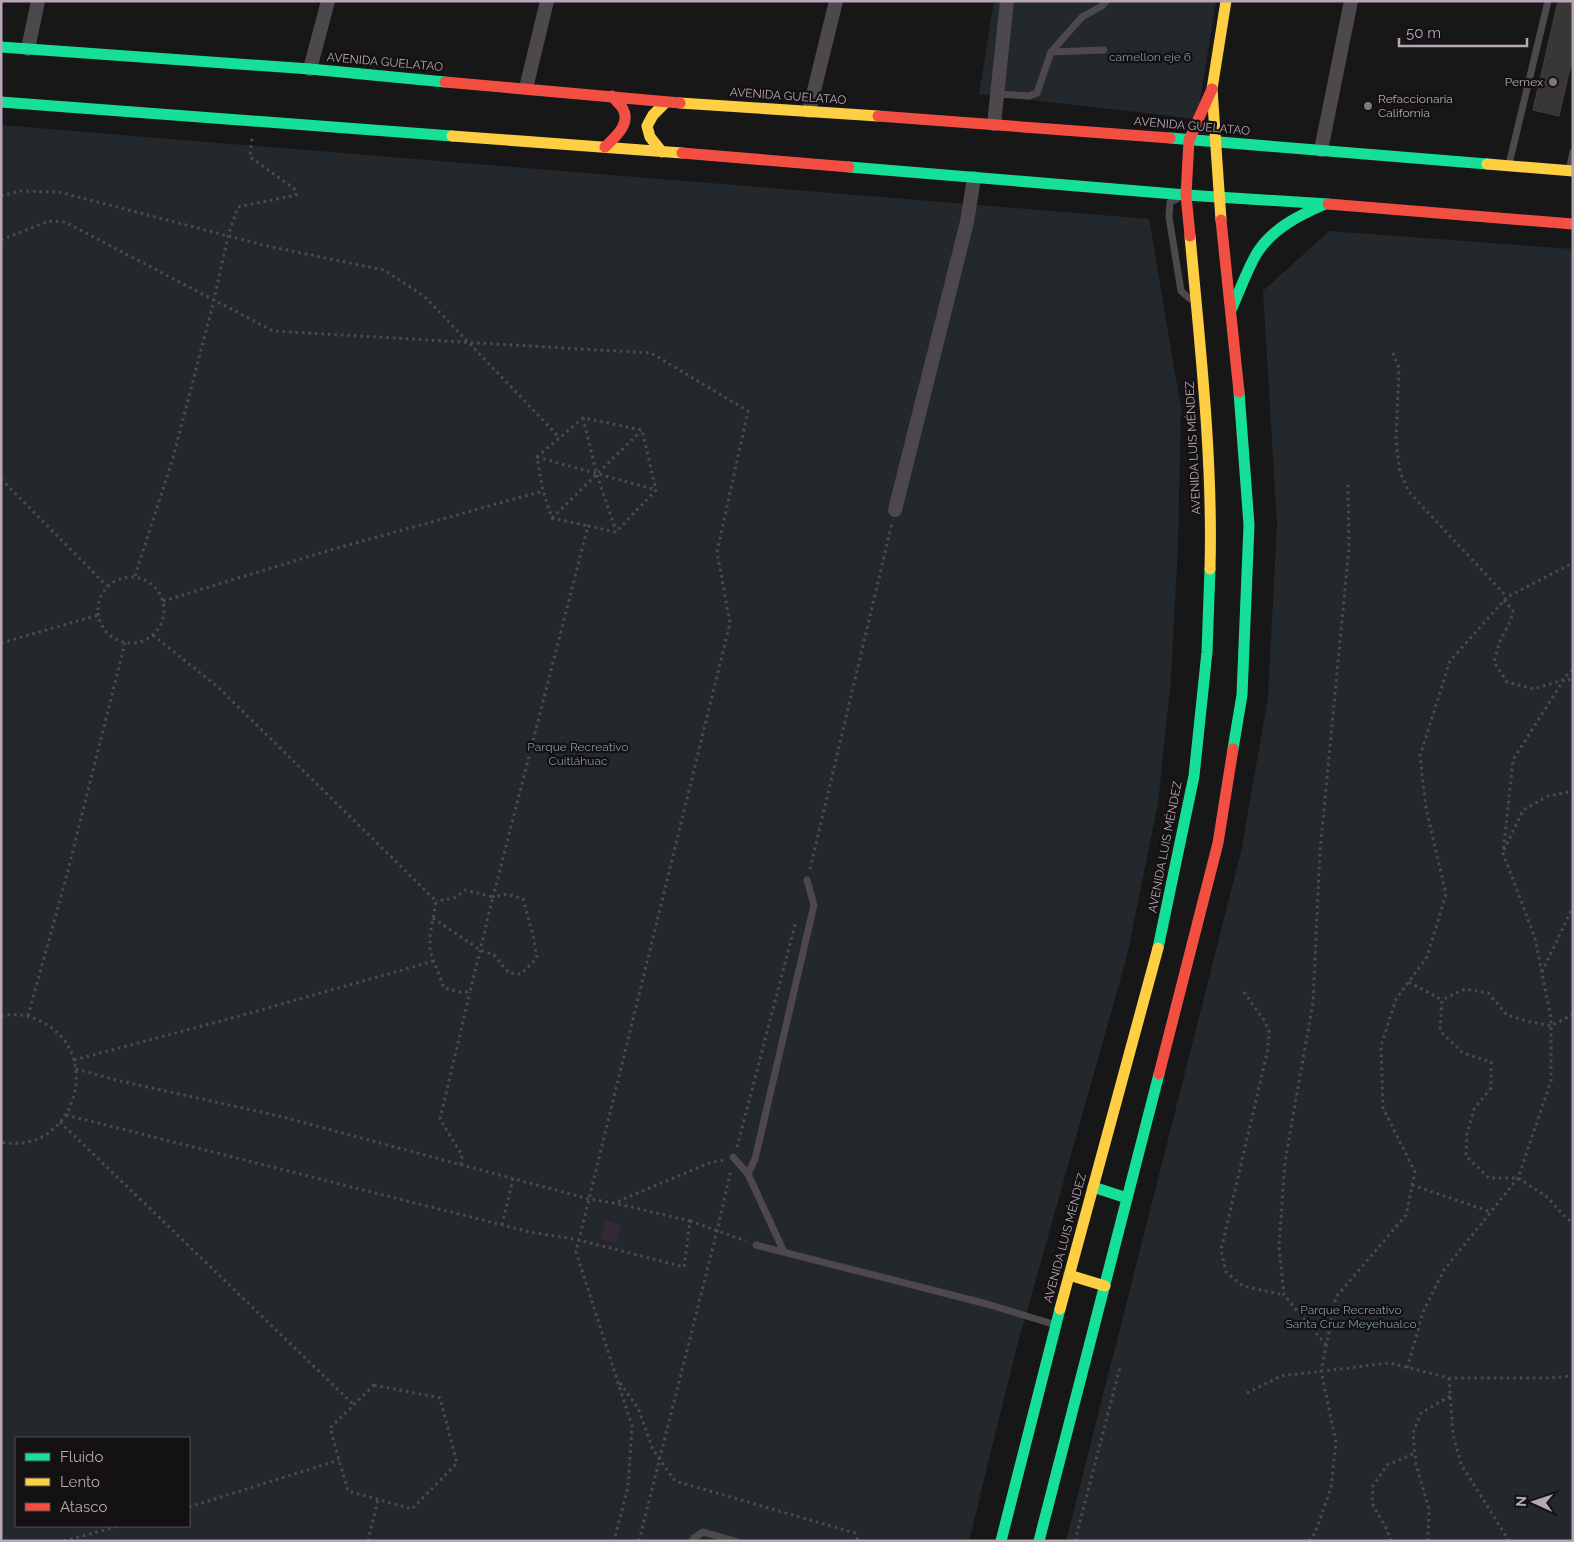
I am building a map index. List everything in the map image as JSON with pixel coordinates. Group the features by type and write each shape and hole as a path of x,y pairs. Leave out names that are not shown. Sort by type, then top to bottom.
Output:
{"main road":[{"path":"1039,1541 1218,843 1242,694 1249,525 1240,401 1218,197 1217,142 1212,89 1226,1"},
{"name":"AVENIDA GUELATAO","path":"1,47 310,69 666,102 994,124 1571,170"},
{"path":"1189,140 1212,89"},
{"path":"605,147 622,130 625,119 623,109 612,96"},
{"path":"1,102 605,147 1186,195 1573,224"},
{"path":"662,152 651,140 647,131 647,121 666,102"},
{"name":"AVENIDA LUIS MÉNDEZ","path":"1001,1541 1056,1324 1163,929 1194,776 1207,652 1211,523 1205,403 1186,195 1189,140"},
{"path":"1231,311 1258,251 1270,237 1297,216 1325,204"},
{"path":"1093,1187 1127,1198"},
{"path":"1070,1275 1105,1286"}],"street":[{"path":"28,49 38,1"},
{"path":"310,69 328,1"},
{"path":"526,88 547,1"},
{"path":"809,111 836,1"},
{"path":"994,124 1007,1"},
{"path":"1321,150 1351,1"},
{"path":"895,510 967,222 974,178"}],"lane":[{"path":"998,94 1029,96 1037,92 1051,52 1082,17 1102,6 1106,1"},
{"path":"1508,166 1548,1"},
{"path":"1051,52 1104,50"},
{"path":"1571,170 1573,152"},
{"path":"1186,195 1170,202 1169,216 1181,291 1196,304"},
{"path":"748,1174 755,1159 814,905 807,880"},
{"path":"734,1157 748,1174 784,1252"},
{"path":"756,1245 987,1304 1056,1324"},
{"path":"692,1541 703,1532 735,1541"}],"path":[{"path":"135,576 173,458 214,300 228,236 238,207 296,195 296,190 250,157 254,121"},
{"path":"1,196 20,191 59,192 267,246 384,270 424,296 560,437"},
{"path":"1,240 49,221 65,222 273,331 651,353 748,411 717,552 730,623 576,1252 632,1426 628,1487 614,1541"},
{"path":"1393,353 1399,368 1397,449 1400,472 1409,492 1506,599 1513,611 1510,622 1500,641 1494,662 1507,682 1534,689 1563,680 1573,679"},
{"path":"537,457 583,418"},
{"path":"583,418 642,430"},
{"path":"583,418 597,474 616,532"},
{"path":"552,518 642,430"},
{"path":"642,430 656,490"},
{"path":"537,457 656,490"},
{"path":"537,457 543,490 552,518"},
{"path":"1,479 107,586"},
{"path":"1326,1345 1284,1295 1279,1247 1285,1162 1313,1002 1320,851 1349,547 1348,481"},
{"path":"163,601 326,551 496,505 543,490"},
{"path":"616,532 656,490"},
{"path":"807,880 895,510"},
{"path":"552,518 616,532"},
{"path":"461,1165 462,1155 440,1119 493,897 588,526"},
{"path":"1310,1541 1315,1533 1331,1488 1336,1442 1321,1371 1336,1297 1406,1215 1415,1172 1382,1108 1381,1046 1396,999 1427,957 1446,894 1426,808 1420,756 1450,661 1506,599 1573,563"},
{"path":"125,576 135,576 153,584 163,601 164,610 163,620 153,635 135,643 125,643 107,633 101,625 98,615 99,600 107,586 125,576"},
{"path":"1,643 98,615"},
{"path":"153,635 219,688 436,901"},
{"path":"28,1016 65,882 125,643"},
{"path":"1407,1368 1423,1312 1444,1270 1518,1178 1551,1081 1551,1018 1535,938 1502,853 1512,760 1563,680 1573,670"},
{"path":"1502,853 1523,810 1548,796 1573,791"},
{"path":"433,918 480,950 494,955 509,973 521,974 537,958 533,935 522,899 507,894 493,897 465,890 454,898 436,901"},
{"path":"436,901 430,935 430,951 444,988 459,992 470,992"},
{"path":"1542,973 1573,907"},
{"path":"639,1541 734,1157 797,917"},
{"path":"74,1060 232,1018 434,960"},
{"path":"1409,982 1442,1000"},
{"path":"1442,1000 1465,988 1488,993 1507,1016 1531,1022 1551,1026 1573,1014"},
{"path":"1244,992 1264,1020 1268,1031 1268,1049 1220,1250 1226,1272 1243,1286 1284,1295"},
{"path":"1442,1000 1440,1031 1464,1053 1491,1062 1491,1088 1474,1108 1467,1134 1466,1156 1489,1178 1518,1178 1547,1197 1567,1219 1573,1222"},
{"path":"1,1016 8,1014 28,1016 47,1024 63,1038 74,1060 77,1076 75,1097 66,1115 52,1130 33,1141 11,1144 1,1142"},
{"path":"76,1069 116,1080 283,1117 589,1199 690,1221 756,1245"},
{"path":"66,1115 530,1232 579,1240 684,1267 690,1221"},
{"path":"60,1122 354,1405"},
{"path":"614,1203 709,1163 734,1157"},
{"path":"502,1225 513,1179"},
{"path":"1412,1185 1490,1212"},
{"path":"1247,1393 1281,1376 1390,1363 1449,1378 1547,1378 1573,1376"},
{"path":"1075,1541 1120,1367"},
{"path":"1449,1378 1453,1434 1462,1464 1509,1541"},
{"path":"618,1381 638,1408 653,1450 675,1481 855,1533 858,1541"},
{"path":"374,1385 440,1398 457,1463 412,1509 348,1491 330,1428 354,1405 374,1385"},
{"path":"1428,1541 1429,1509 1416,1464 1413,1433 1421,1413 1450,1396"},
{"path":"1391,1541 1372,1503 1373,1486 1387,1465 1415,1453"},
{"path":"190,1507 339,1460"},
{"path":"368,1541 378,1500"},
{"path":"64,1541 115,1527"}],"green space":[{"name":"camellon eje 6","path":"994,1 1216,1 1197,119 979,94"},
{"name":"Parque Recreativo Cuitláhuac","path":"1,125 1149,219 1181,408 1178,544 1171,679 1158,803 1127,956 1016,1350 969,1541 1,1541"},
{"name":"Parque Recreativo Santa Cruz Meyehualco","path":"1329,231 1573,249 1573,1541 1066,1541 1241,852 1268,698 1277,524 1263,291"}],"shaded area":[{"path":"605,1220 621,1226 616,1243 601,1239"}],"building":[{"name":"Pemex","path":"1558,1 1573,1 1573,55 1559,116 1533,110"}],"traffic: fast":[{"path":"1,47 310,69 445,82"},
{"path":"1,102 452,136"},
{"path":"1170,138 1487,164"},
{"path":"849,167 1186,195 1328,204"},
{"path":"1231,310 1252,263 1265,242 1289,222 1325,204"},
{"path":"1233,749 1242,695 1249,525 1239,392"},
{"path":"1158,948 1194,776 1207,652 1210,569"},
{"path":"1039,1541 1159,1074"},
{"path":"1093,1187 1127,1198"},
{"path":"1001,1541 1060,1309"}],"traffic: slow":[{"path":"1221,220 1212,89 1226,1"},
{"path":"662,152 650,137 647,126 653,115 666,102"},
{"path":"680,103 878,116"},
{"path":"452,136 682,153"},
{"path":"1487,164 1573,171"},
{"path":"1190,236 1208,444 1210,569"},
{"path":"1060,1309 1158,948"},
{"path":"1069,1275 1105,1286"}],"traffic: jam":[{"path":"445,82 680,103"},
{"path":"1190,236 1186,195 1189,140 1212,89"},
{"path":"605,147 621,130 625,120 623,109 612,96"},
{"path":"878,116 1170,138"},
{"path":"682,153 849,167"},
{"path":"1328,204 1573,224"},
{"path":"1221,220 1239,392"},
{"path":"1159,1074 1218,843 1233,749"}],"place":[{"name":"Pemex","path":"1553,82"},
{"name":"Refaccionaria California","path":"1368,106"}]}
